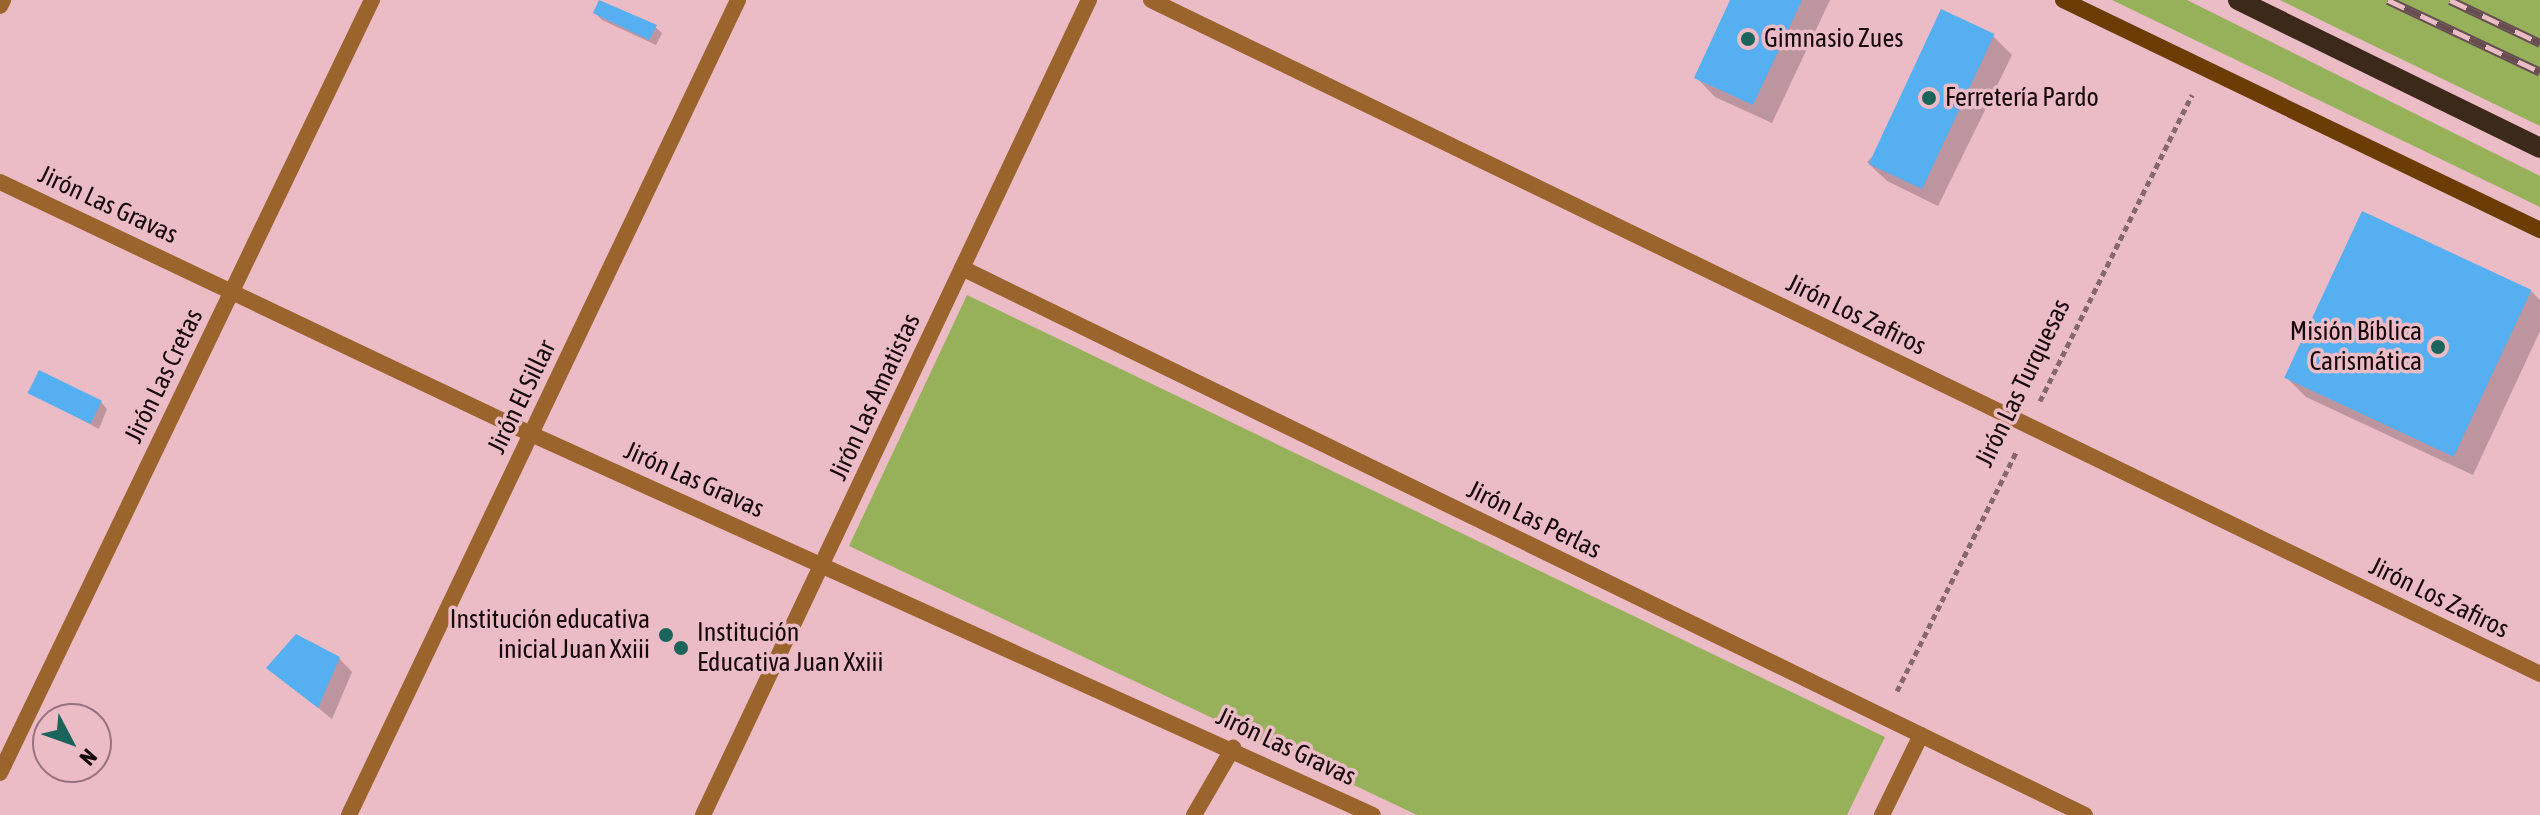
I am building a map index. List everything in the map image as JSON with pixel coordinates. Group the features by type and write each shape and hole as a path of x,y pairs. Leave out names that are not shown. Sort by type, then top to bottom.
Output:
{"main road":[{"path":"2063,0 2540,230"},
{"path":"2238,0 2540,148"}],"street":[{"path":"0,6 3,0"},
{"name":"Jirón Las Cretas","path":"0,773 372,0"},
{"name":"Jirón El Sillar","path":"349,815 738,0"},
{"name":"Jirón Las Amatistas","path":"703,815 1089,0"},
{"name":"Jirón Los Zafiros","path":"1151,0 2540,674"},
{"name":"Jirón Las Gravas","path":"0,182 233,288 531,434 1233,748 1373,815"},
{"name":"Jirón Las Perlas","path":"962,268 2085,815"},
{"path":"1882,815 1921,735"},
{"path":"1194,815 1233,748"}],"path":[{"name":"Jirón Las Turquesas","path":"1884,718 2205,69"}],"green space":[{"path":"2112,0 2187,0 2540,176 2540,207"},
{"path":"2280,0 2540,0 2540,126 2339,29"},
{"path":"967,295 1885,737 1847,815 1417,815 849,546"}],"building":[{"path":"599,0 657,25 649,40 593,13"},
{"name":"Gimnasio Zues","path":"1730,0 1802,0 1753,105 1694,78"},
{"name":"Ferretería Pardo","path":"1941,9 1994,34 1922,189 1869,164"},
{"name":"Misión Bíblica Carismática","path":"2362,211 2531,290 2454,457 2284,378"},
{"path":"39,370 102,401 91,424 28,393"},
{"path":"296,634 340,657 318,708 266,668"}],"railway":[{"path":"2388,0 2540,72"},
{"path":"2450,0 2540,43"}],"place":[{"name":"Gimnasio Zues","path":"1748,39"},
{"name":"Ferretería Pardo","path":"1929,98"},
{"name":"Misión Bíblica Carismática","path":"2438,347"},
{"name":"Institución educativa inicial Juan Xxiii","path":"666,635"},
{"name":"Institución Educativa Juan Xxiii","path":"681,648"}]}
